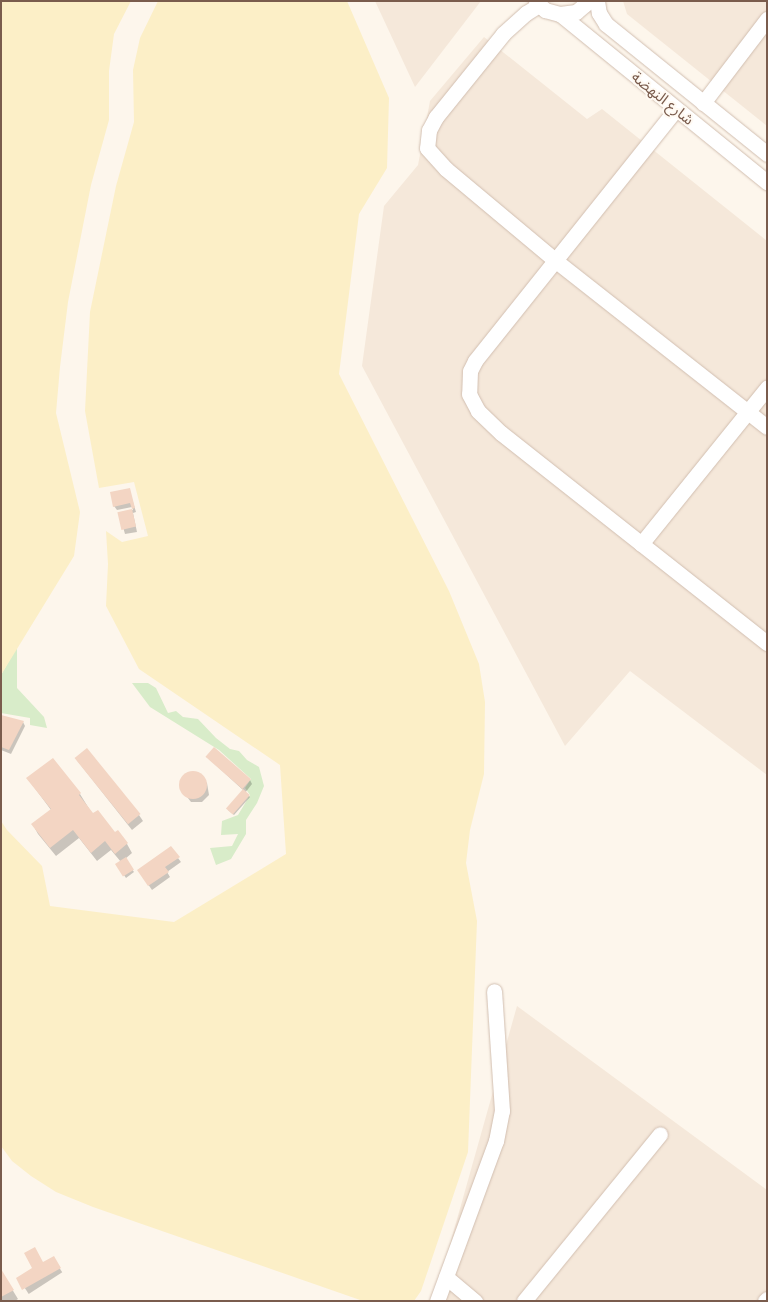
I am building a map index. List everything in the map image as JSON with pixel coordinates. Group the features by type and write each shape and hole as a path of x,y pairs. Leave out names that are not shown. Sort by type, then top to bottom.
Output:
{"street":[{"path":"560,14 576,12 589,1"},
{"name":"شارع النهضة","path":"598,1 599,13 606,24 767,154"},
{"path":"537,3 503,34 436,117 429,130 427,148 446,169 556,261 767,427"},
{"name":"شارع النهضة","path":"537,3 552,13 560,14 767,182"},
{"path":"703,103 767,19"},
{"path":"676,109 475,361 470,371 469,394 478,411 501,432 767,643"},
{"path":"641,544 767,388"},
{"path":"437,1301 496,1141 502,1111 494,991"},
{"path":"524,1301 660,1134"},
{"path":"446,1277 475,1301"}],"shaded area":[{"path":"375,1 481,1 415,87"},
{"path":"623,1 767,1 767,126 627,14"},
{"path":"484,37 587,119 602,109 767,241 767,775 630,671 565,746 362,366 384,206 418,165 430,101"},
{"path":"517,1006 767,1190 767,1301 434,1301"}],"green space":[{"path":"17,647 17,688 44,717 47,728 30,725 30,718 1,713 1,675"},
{"path":"132,683 148,683 156,688 168,713 176,711 183,717 198,719 216,738 230,749 239,751 247,760 259,767 264,786 257,803 246,820 246,834 231,859 216,865 210,848 232,846 238,834 221,835 222,821 238,815 250,795 245,788 251,779 219,750 150,707"}],"sand":[{"path":"1,1 131,1 114,34 109,71 109,120 91,185 68,302 60,367 56,413 80,512 74,556 1,675"},
{"path":"158,1 347,1 389,98 387,168 359,214 339,374 449,591 479,664 485,702 484,774 470,830 466,863 477,921 468,1152 421,1291 414,1301 363,1301 93,1207 56,1192 31,1176 12,1161 1,1146 1,821 7,830 42,866 50,906 174,922 286,854 280,765 139,669 106,606 108,564 106,531 122,542 148,536 134,482 99,488 85,411 90,312 116,186 134,122 133,70 140,38"}],"building":[{"path":"130,488 135,508 132,509 130,503 113,507 110,492"},
{"path":"132,509 136,527 121,530 117,512"},
{"path":"1,715 24,721 9,750 1,747"},
{"path":"214,747 251,779 242,789 205,757"},
{"path":"87,748 140,814 128,824 75,758"},
{"path":"53,758 81,793 79,795 93,813 98,810 115,832 118,830 128,843 115,854 105,841 91,853 73,830 50,848 31,824 51,809 26,778"},
{"path":"193,771 203,775 207,785 203,795 193,799 183,795 179,785 183,775"},
{"path":"243,789 250,795 233,815 226,809"},
{"path":"171,846 180,857 165,867 169,872 148,886 137,870"},
{"path":"126,857 134,870 123,877 115,864"},
{"path":"35,1247 43,1262 54,1256 61,1268 22,1290 16,1278 32,1268 24,1253"},
{"path":"1,1269 14,1290 1,1297"}]}
